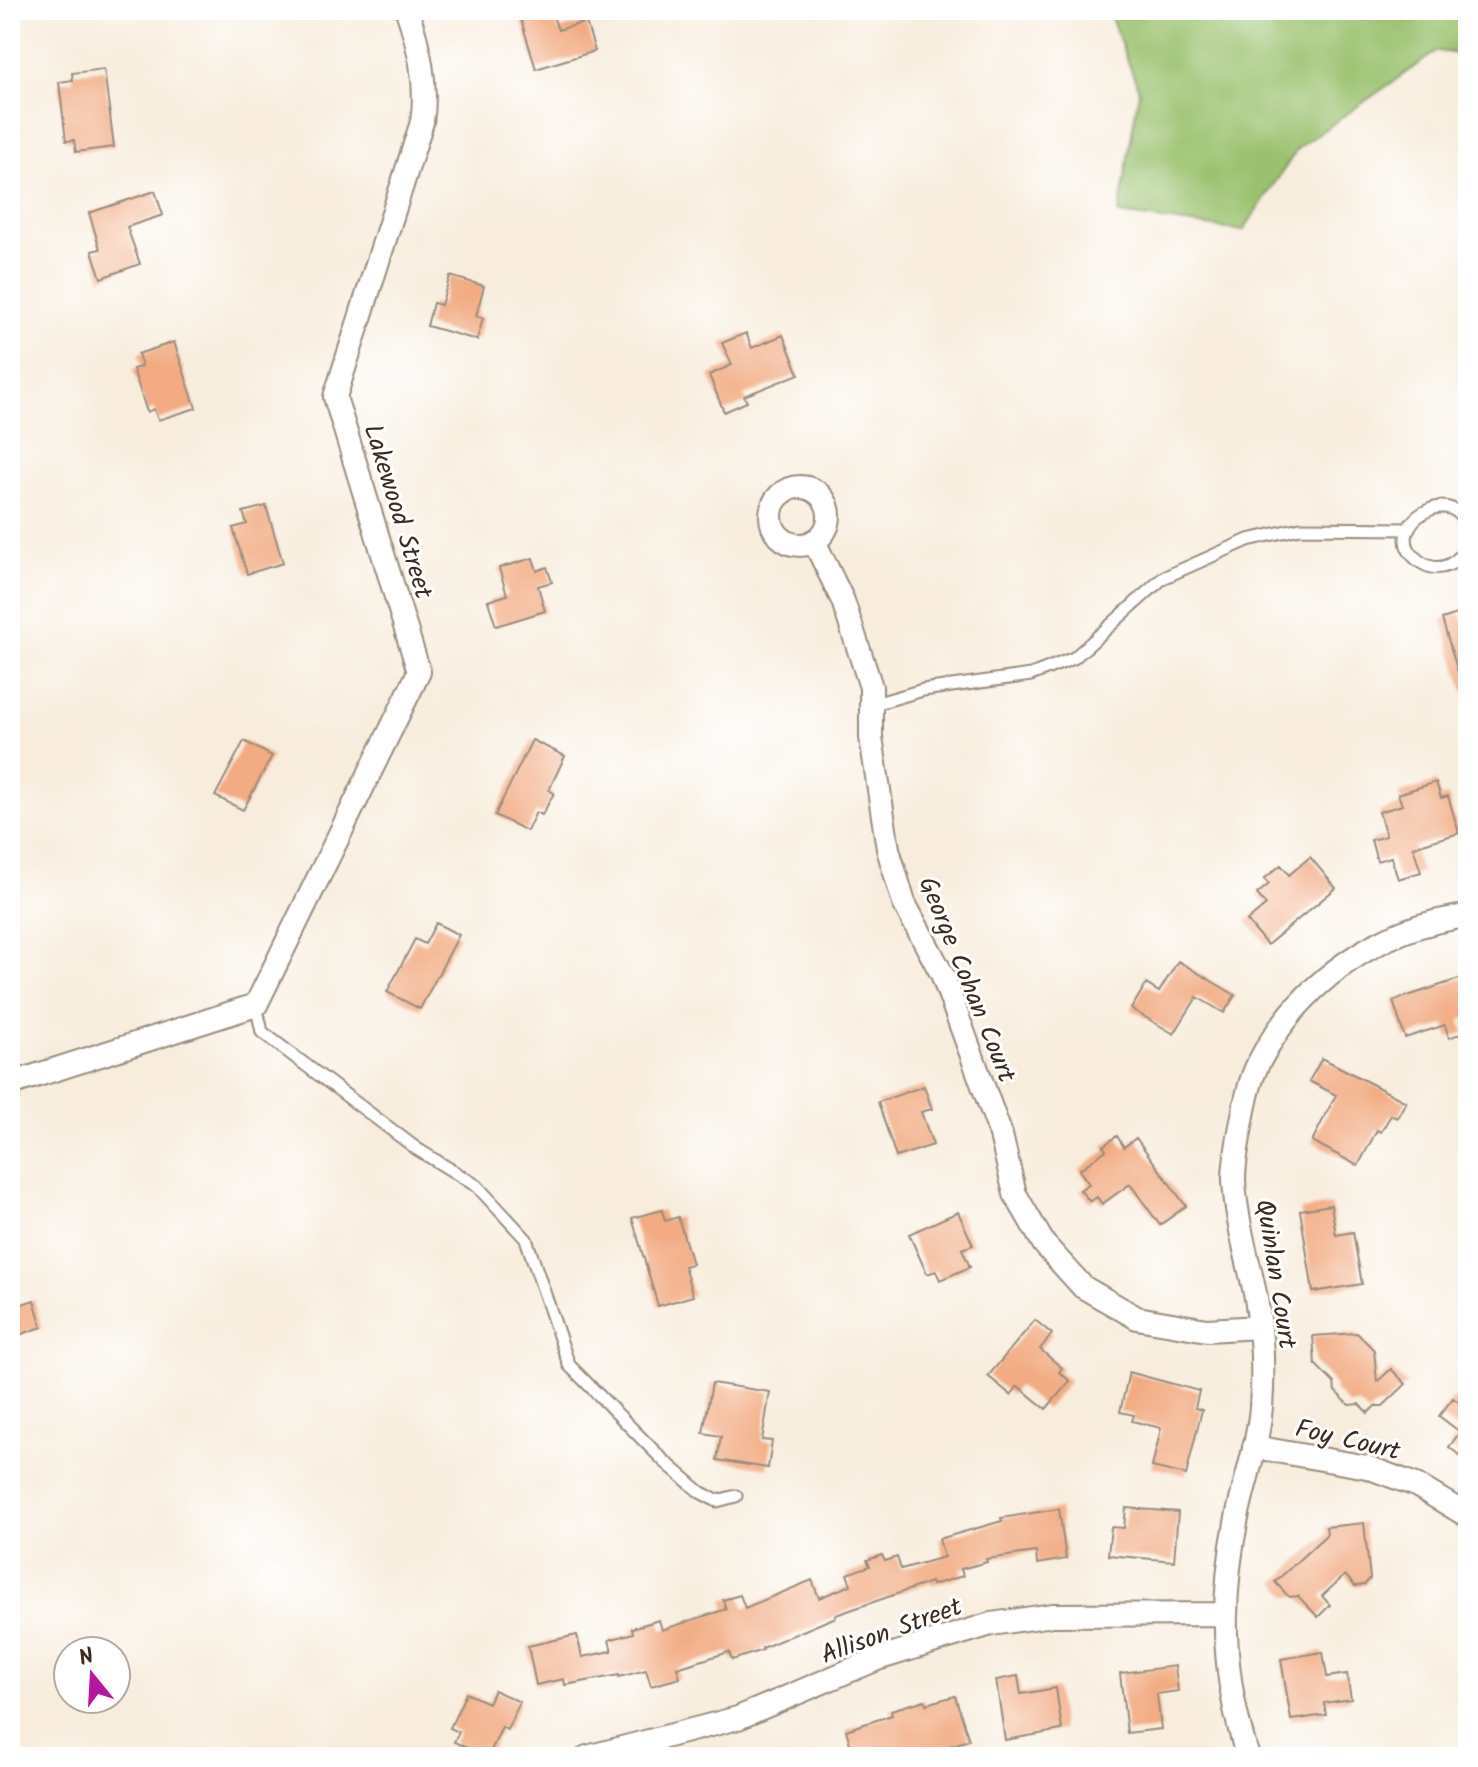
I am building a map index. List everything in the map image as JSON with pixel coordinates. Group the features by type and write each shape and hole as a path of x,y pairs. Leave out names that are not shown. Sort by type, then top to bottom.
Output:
{"street":[{"name":"Lakewood Street","path":"256,1005 419,672 335,397 422,122 425,90 417,39 407,10"},
{"name":"George Cohan Court","path":"814,541 843,601 871,687 871,737 888,849 904,903 942,974 1001,1135 1015,1194 1044,1244 1083,1287 1137,1318 1207,1330 1260,1327"},
{"name":"Quinlan Court","path":"1248,1757 1233,1701 1224,1614 1229,1562 1254,1447 1263,1368 1260,1327 1240,1233 1234,1178 1245,1105 1258,1064 1291,1011 1322,981 1357,954 1384,940 1422,926 1468,916"},
{"path":"10,1084 256,1005"},
{"name":"Foy Court","path":"1254,1447 1367,1467 1416,1485 1468,1516"},
{"name":"Allison Street","path":"587,1757 738,1718 877,1659 991,1624 1053,1615 1224,1614"}],"lane":[{"path":"1439,507 1457,514 1464,521 1468,538 1460,558 1452,564 1433,567 1423,564 1410,549 1409,529 1420,513 1439,507"},
{"path":"871,705 923,690 1031,675 1074,658 1163,578 1248,540 1300,528 1409,529"},
{"path":"256,1005 262,1032 417,1149 477,1186 526,1239 569,1365 663,1460 700,1492 717,1501 736,1496"}],"green space":[{"path":"1108,10 1468,10 1468,55 1437,51 1298,148 1243,231 1119,214 1139,90"}],"building":[{"path":"518,10 551,10 558,30 586,22 595,51 536,69"},
{"path":"104,69 114,147 76,152 74,140 66,141 59,82 73,80 72,73"},
{"path":"155,191 163,215 127,227 140,264 101,278 92,251 100,249 89,213"},
{"path":"450,276 484,286 476,316 483,318 477,340 427,326 433,303 441,305"},
{"path":"746,333 752,348 783,335 799,374 744,396 747,402 724,412 709,375 732,365 722,343"},
{"path":"174,342 196,408 158,420 154,409 147,412 133,369 142,366 138,354"},
{"path":"266,506 283,563 247,574 233,528 247,524 243,512"},
{"path":"533,558 537,571 547,567 552,582 538,586 545,611 496,626 488,601 507,595 499,568"},
{"path":"1460,613 1464,624 1468,623 1468,691 1464,692 1442,619"},
{"path":"532,740 565,756 549,790 554,793 542,815 536,812 527,831 495,815"},
{"path":"244,741 272,756 243,810 215,796"},
{"path":"1436,782 1441,798 1448,796 1459,833 1413,847 1421,872 1398,879 1391,857 1377,861 1371,840 1386,836 1379,812 1402,805 1398,794"},
{"path":"1310,857 1336,888 1267,945 1247,921 1266,905 1257,894 1269,884 1264,879 1281,865 1289,875"},
{"path":"436,923 459,935 420,1009 387,992 415,939 425,944"},
{"path":"1178,961 1235,995 1224,1013 1197,997 1174,1034 1131,1009 1146,984 1159,992"},
{"path":"1468,976 1468,1018 1460,1020 1465,1032 1449,1038 1445,1025 1405,1038 1393,1001"},
{"path":"1322,1058 1406,1102 1397,1118 1391,1115 1381,1132 1377,1130 1358,1166 1312,1141 1336,1095 1309,1081"},
{"path":"924,1086 932,1109 921,1112 933,1145 896,1157 878,1102"},
{"path":"1117,1136 1124,1147 1136,1138 1186,1206 1160,1225 1130,1184 1102,1204 1097,1197 1090,1202 1080,1190 1089,1184 1079,1170 1106,1150 1103,1146"},
{"path":"1331,1205 1336,1235 1353,1232 1362,1284 1313,1292 1300,1210"},
{"path":"662,1210 665,1221 678,1217 692,1264 684,1266 693,1296 658,1306 632,1218"},
{"path":"958,1212 973,1245 962,1249 970,1267 940,1280 936,1271 927,1274 909,1234"},
{"path":"34,1300 42,1327 10,1338 10,1308"},
{"path":"1035,1320 1052,1334 1040,1349 1062,1368 1059,1372 1070,1381 1046,1409 1018,1386 1011,1395 988,1376"},
{"path":"1357,1333 1374,1350 1377,1382 1391,1369 1406,1384 1383,1406 1375,1406 1368,1413 1359,1404 1349,1405 1335,1391 1334,1383 1315,1364 1313,1336"},
{"path":"1129,1372 1199,1391 1195,1408 1202,1410 1186,1475 1152,1467 1161,1428 1132,1421 1134,1415 1120,1412"},
{"path":"712,1383 770,1392 762,1440 772,1441 768,1468 717,1460 721,1436 703,1433"},
{"path":"1453,1398 1468,1409 1468,1462 1449,1447 1460,1432 1439,1416"},
{"path":"1126,1508 1178,1512 1174,1561 1108,1555 1111,1527 1124,1528"},
{"path":"1059,1509 1066,1559 1037,1564 1036,1552 986,1559 987,1562 961,1569 963,1576 932,1585 931,1582 836,1615 763,1650 732,1660 729,1652 677,1668 680,1678 651,1686 646,1670 565,1685 564,1679 536,1685 528,1646 577,1635 582,1657 612,1651 609,1640 633,1633 632,1628 659,1620 662,1630 726,1609 723,1600 740,1595 745,1608 812,1580 819,1598 851,1585 847,1574 870,1566 867,1560 882,1555 885,1561 897,1557 901,1569 944,1557 939,1539 1002,1521 1001,1518"},
{"path":"1364,1523 1370,1579 1364,1585 1355,1586 1345,1575 1322,1596 1330,1605 1318,1617 1298,1596 1289,1597 1275,1582 1327,1534 1326,1527"},
{"path":"1323,1652 1327,1677 1347,1674 1351,1699 1324,1703 1326,1715 1291,1720 1281,1659"},
{"path":"1175,1666 1178,1691 1157,1694 1161,1729 1127,1733 1120,1673"},
{"path":"1018,1676 1021,1694 1056,1688 1062,1730 1005,1740 996,1680"},
{"path":"494,1690 520,1702 507,1730 502,1727 488,1757 454,1742 459,1732 450,1728 466,1693 488,1703"},
{"path":"955,1696 969,1740 912,1757 854,1757 846,1730 892,1715 891,1710 925,1700 926,1704"}]}
